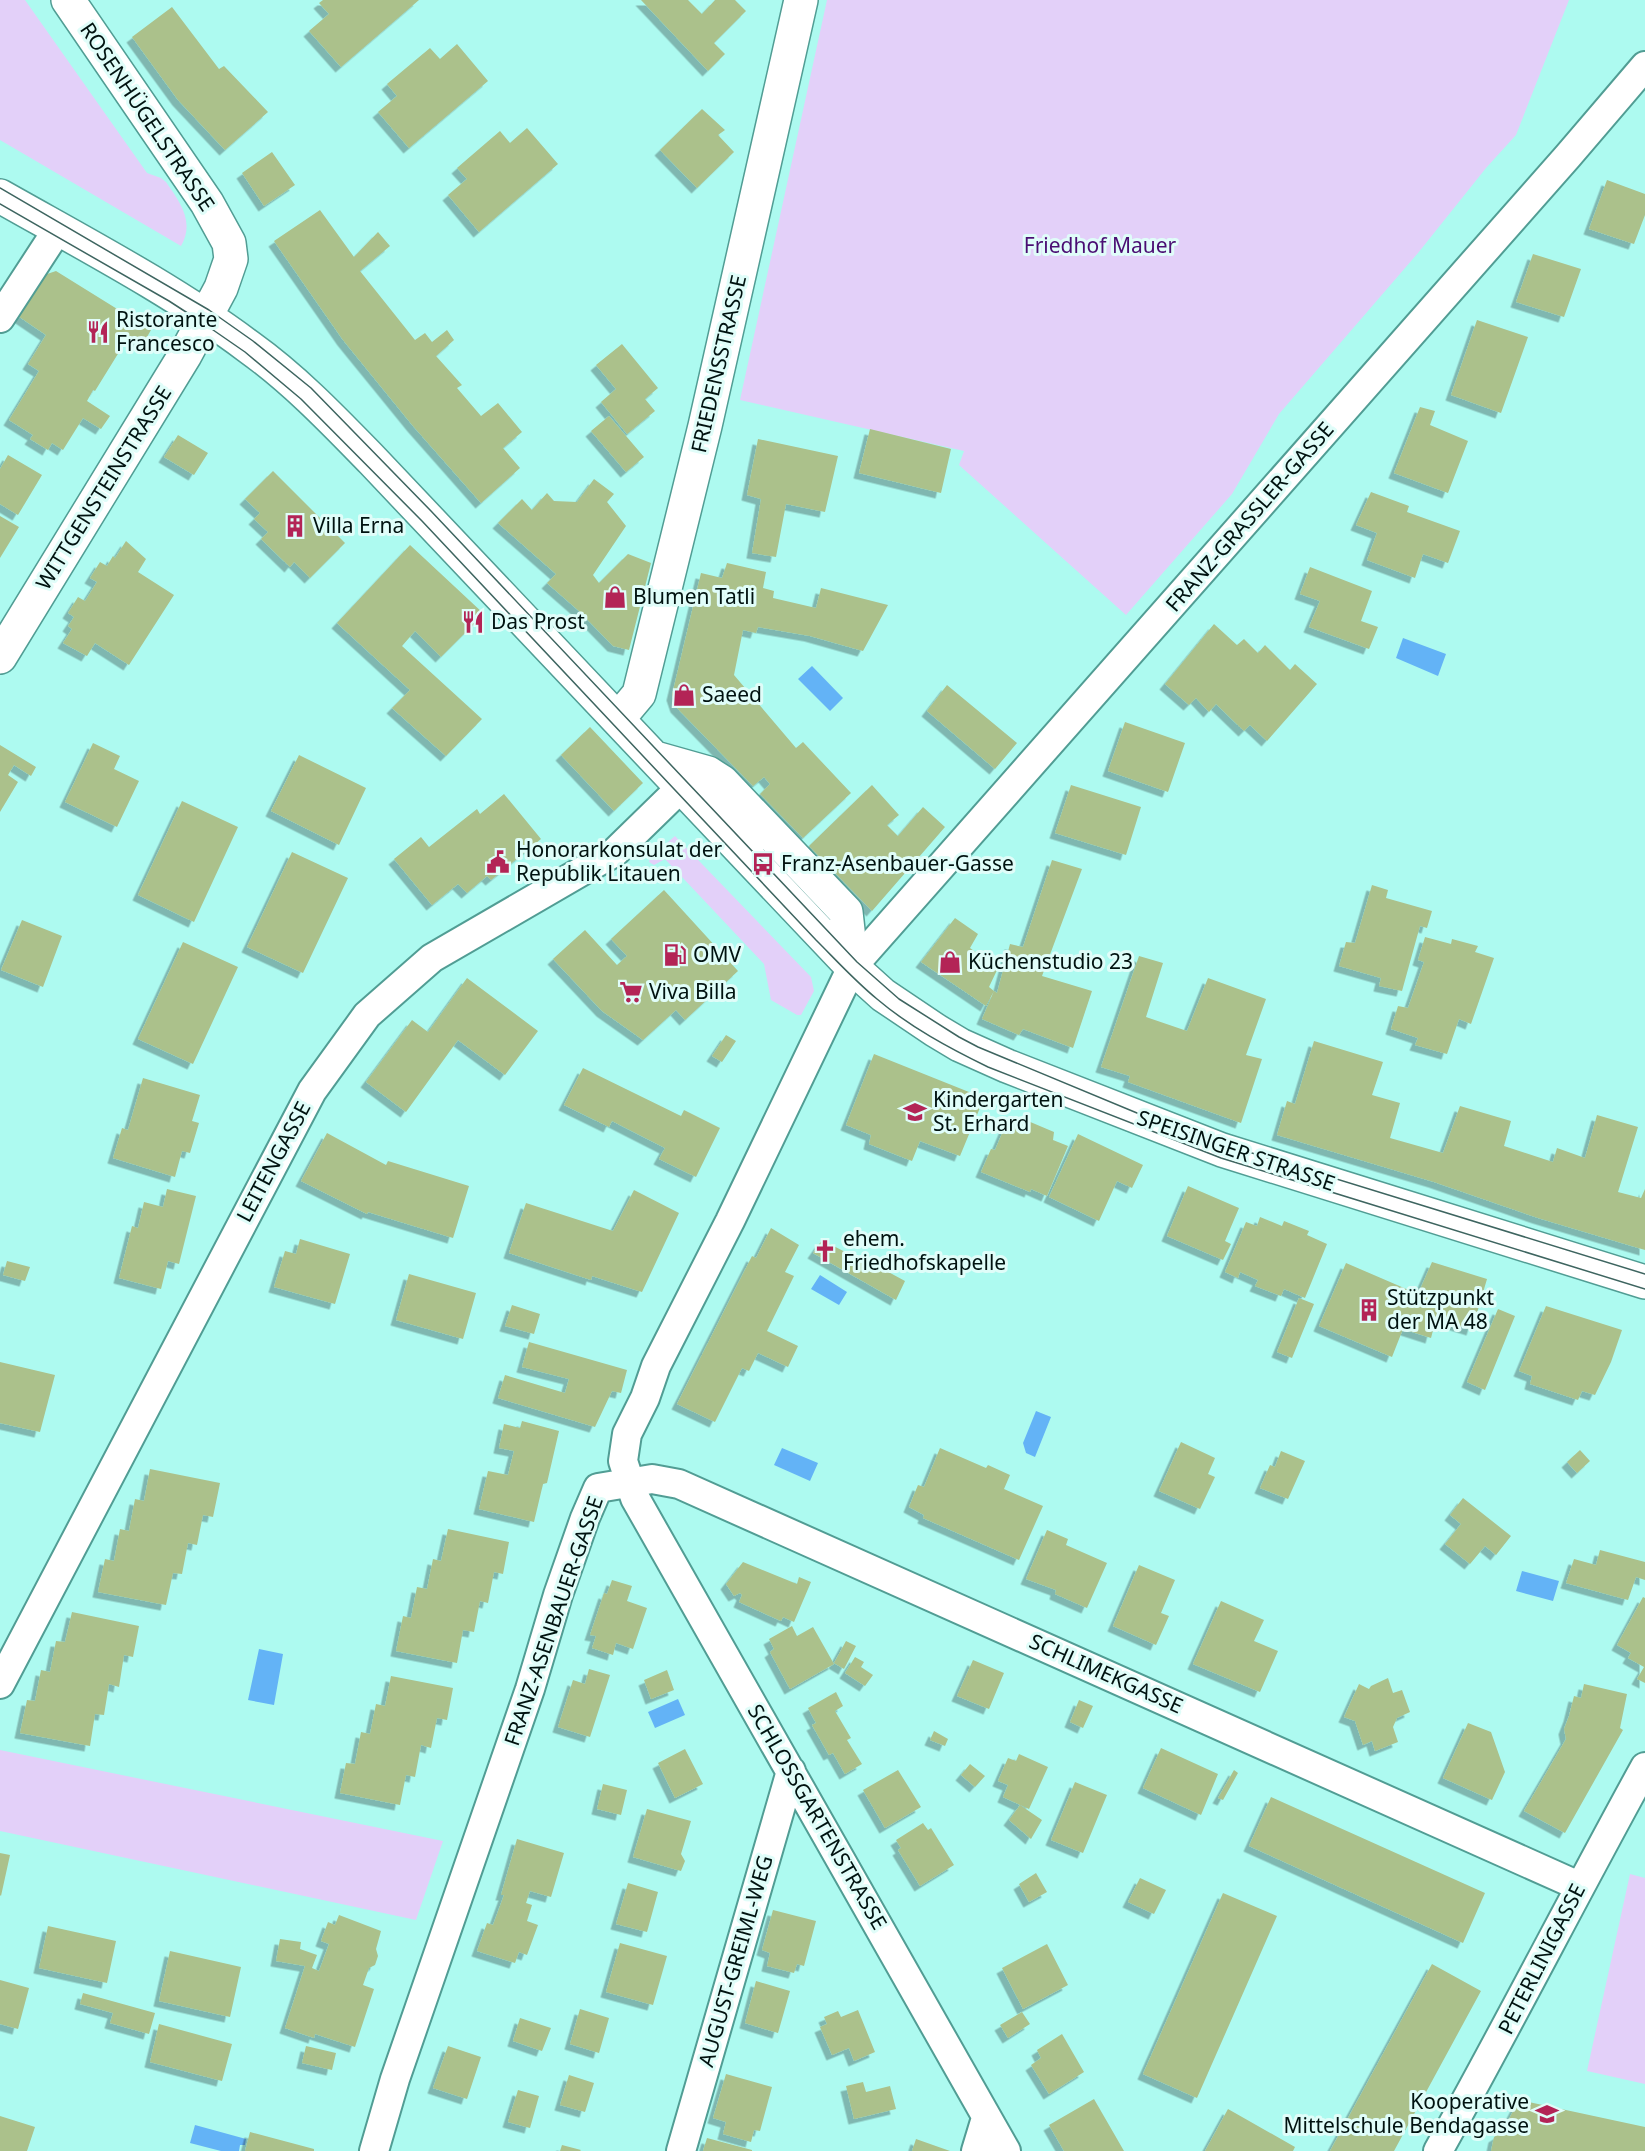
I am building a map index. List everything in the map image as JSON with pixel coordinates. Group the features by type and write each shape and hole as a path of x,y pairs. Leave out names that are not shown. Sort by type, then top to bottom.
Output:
{"main road":[{"name":"ROSENHÜGELSTRASSE","path":"68,0 207,202 226,235"},
{"name":"FRIEDENSSTRASSE","path":"618,719 639,694 705,426 801,0"},
{"name":"SPEISINGER STRASSE","path":"0,196 175,297 275,367 332,419 654,758 690,779 852,967 883,995 935,1030 960,1045 1007,1066 1222,1150 1645,1282"},
{"name":"WITTGENSTEINSTRASSE","path":"0,657 185,355 205,318 229,267 231,250 226,235"}],"street":[{"name":"FRANZ-GRASSLER-GASSE","path":"852,967 1645,66"},
{"path":"0,318 58,229"},
{"name":"LEITENGASSE","path":"0,1684 312,1091 367,1015 432,958 615,852 690,779"},
{"name":"FRANZ-ASENBAUER-GASSE","path":"374,2151 395,2079 530,1689 558,1595 585,1518 598,1488 629,1483 623,1461 627,1434 645,1398 656,1366 730,1221 852,967"},
{"name":"SCHLIMEKGASSE","path":"629,1483 652,1479 679,1484 1579,1886"},
{"name":"SCHLOSSGARTENSTRASSE","path":"629,1483 643,1513 1006,2151"},
{"name":"PETERLINIGASSE","path":"1438,2151 1497,2047 1579,1886 1645,1767"},
{"name":"AUGUST-GREIML-WEG","path":"681,2151 791,1771"},
{"path":"976,2151 986,2118"}],"green space":[{"path":"0,0 25,0 147,173 166,182 181,205 186,220 187,229 181,246 0,140"},
{"name":"Friedhof Mauer","path":"827,0 1569,0 1516,135 1279,414 1232,494 1126,615 959,465 964,451 740,400"},
{"path":"675,836 811,977 814,991 801,1015 771,1000 764,964 665,859 654,865 649,862 650,858"},
{"path":"0,1750 443,1841 416,1920 0,1831"},
{"path":"1630,1874 1645,1878 1645,2084 1587,2071"}],"water":[{"path":"1403,638 1446,654 1438,676 1396,658"},
{"path":"812,666 843,698 830,711 798,679"},
{"path":"820,1275 847,1292 839,1305 811,1289"},
{"path":"1036,1411 1051,1417 1035,1457 1026,1453 1023,1443"},
{"path":"782,1448 818,1463 810,1481 774,1465"},
{"path":"1522,1571 1559,1581 1553,1601 1516,1591"},
{"path":"259,1649 283,1654 274,1705 248,1700"},
{"path":"678,1699 685,1715 655,1728 648,1712"},
{"path":"195,2125 246,2139 245,2145 240,2145 239,2151 221,2151 190,2143"}],"building":[{"path":"323,0 419,0 341,67 309,31 329,14 319,3"},
{"path":"641,0 688,0 702,14 715,0 735,0 746,11 714,43 725,54 708,71"},
{"path":"172,7 219,69 224,66 268,112 225,150 178,100 132,37"},
{"path":"457,44 488,81 409,148 378,112 397,96 387,84 430,48 440,59"},
{"path":"702,109 725,130 718,135 734,152 697,188 660,150"},
{"path":"527,128 558,164 479,232 448,195 467,179 457,168 500,131 510,143"},
{"path":"272,152 295,185 264,206 242,173"},
{"path":"1607,180 1645,194 1645,215 1634,244 1589,229"},
{"path":"320,210 354,257 378,232 390,246 360,271 415,340 425,333 432,342 447,330 454,340 436,356 462,385 457,388 481,416 498,403 522,432 503,448 520,468 481,503 413,426 343,340 274,241"},
{"path":"1533,254 1581,269 1564,317 1516,302"},
{"path":"56,271 151,330 143,344 129,336 87,401 110,416 101,429 83,418 63,450 52,443 48,450 30,439 33,435 9,420 39,371 28,364 46,335 18,316 41,276"},
{"path":"1477,320 1528,337 1501,413 1451,395"},
{"path":"622,344 658,388 645,399 655,411 627,434 601,402 616,389 596,365"},
{"path":"1420,407 1435,411 1430,425 1468,441 1448,493 1394,473"},
{"path":"609,416 644,457 626,472 591,431"},
{"path":"870,429 951,449 941,493 859,473"},
{"path":"178,435 208,453 194,475 164,457"},
{"path":"758,439 838,456 825,512 786,504 776,557 752,553 761,499 747,495"},
{"path":"8,455 42,475 18,515 0,504 0,469"},
{"name":"Villa Erna","path":"273,471 345,543 310,578 294,562 290,567 261,539 268,532 254,519 260,513 245,499"},
{"path":"594,479 614,494 607,502 626,526 593,575 599,583 628,554 651,563 629,650 613,646 579,611 547,583 556,574 498,523 522,499 532,510 547,493 554,501 577,502"},
{"path":"1371,492 1409,506 1407,512 1460,531 1448,563 1423,554 1415,578 1367,560 1377,533 1356,525"},
{"path":"0,516 19,527 0,558"},
{"path":"126,541 146,559 138,572 174,595 129,665 95,643 87,656 63,643 72,629 68,626 74,617 68,613 78,597 85,601 97,582 90,578 100,562 107,566"},
{"path":"410,545 484,614 441,657 415,631 402,646 482,719 446,756 392,708 410,690 337,623"},
{"path":"727,563 766,572 763,588 774,591 773,598 816,608 821,588 888,605 863,651 810,636 758,627 756,633 743,630 734,675 796,748 803,742 851,793 803,838 760,794 770,784 764,777 753,786 676,707 672,695 701,573 722,578"},
{"path":"1310,567 1372,591 1361,621 1378,627 1369,649 1309,627 1320,601 1300,594"},
{"path":"1214,624 1237,645 1244,639 1258,653 1265,645 1290,670 1295,664 1317,684 1267,741 1250,725 1244,731 1216,704 1209,712 1196,698 1189,705 1165,684"},
{"path":"947,685 1017,743 995,769 927,711"},
{"path":"1125,722 1185,743 1168,792 1108,771"},
{"path":"590,727 643,783 614,811 561,755"},
{"path":"93,743 120,756 114,769 139,781 117,827 65,802"},
{"path":"0,745 36,767 31,776 14,765 8,775 18,782 0,812"},
{"path":"299,755 366,788 339,845 271,811"},
{"path":"872,785 899,815 887,825 898,836 923,807 945,827 872,911 809,846"},
{"path":"1071,785 1141,807 1126,855 1055,833"},
{"path":"504,794 541,839 491,880 487,876 467,893 458,884 432,905 394,859 421,837 429,847 477,809 480,814"},
{"path":"182,801 238,827 194,922 138,895"},
{"path":"292,852 348,878 303,973 247,947"},
{"path":"1052,860 1082,869 1042,976 1092,991 1073,1048 1023,1029 1019,1035 982,1019 994,991 997,993 1010,944 1023,947"},
{"path":"1372,885 1388,890 1386,898 1432,911 1427,928 1420,926 1402,991 1379,986 1381,978 1339,966 1346,942 1355,943"},
{"path":"664,890 738,971 685,1020 676,1010 643,1040 602,1011 553,959 585,930 617,965 627,956 611,939"},
{"path":"955,918 978,934 970,948 998,968 989,987 994,991 986,1006 921,962"},
{"path":"22,920 62,936 43,987 1,970"},
{"path":"1425,937 1451,944 1452,939 1478,946 1475,952 1494,958 1471,1024 1459,1019 1447,1054 1415,1045 1418,1038 1391,1029 1398,1006 1408,1008 1424,962 1418,960"},
{"path":"183,942 238,967 193,1064 138,1039"},
{"path":"1139,956 1163,963 1146,1017 1187,1031 1208,978 1266,999 1246,1055 1262,1059 1241,1123 1128,1082 1130,1076 1101,1067"},
{"path":"467,978 538,1031 505,1075 458,1040 406,1112 366,1082 412,1020 428,1032"},
{"path":"726,1035 736,1041 722,1062 712,1056"},
{"path":"1314,1041 1383,1062 1372,1095 1400,1103 1390,1138 1443,1153 1460,1106 1511,1121 1504,1146 1553,1162 1557,1148 1585,1158 1597,1115 1638,1127 1618,1192 1641,1198 1645,1189 1645,1250 1538,1218 1434,1182 1277,1135 1287,1101 1295,1104"},
{"name":"Kindergarten St. Erhard","path":"874,1054 984,1098 960,1156 920,1141 912,1161 869,1144 871,1135 846,1125"},
{"path":"583,1068 681,1116 684,1110 720,1128 696,1177 659,1159 665,1148 612,1121 609,1127 564,1105"},
{"path":"143,1078 200,1095 192,1121 199,1123 190,1153 182,1151 175,1177 113,1158 122,1128 128,1130"},
{"path":"1009,1117 1026,1125 1028,1121 1054,1132 1053,1140 1068,1146 1047,1196 1031,1189 1030,1192 981,1172 991,1149 995,1150"},
{"path":"327,1133 386,1165 388,1161 469,1186 453,1238 368,1212 367,1214 301,1181"},
{"path":"1078,1134 1143,1165 1132,1188 1117,1181 1099,1221 1049,1197"},
{"path":"1188,1186 1239,1208 1225,1241 1231,1244 1223,1260 1167,1236"},
{"path":"167,1189 196,1196 179,1264 168,1261 161,1289 119,1278 132,1226 138,1228 144,1202 163,1207"},
{"path":"634,1190 679,1213 642,1292 592,1276 591,1280 509,1253 526,1203 613,1231"},
{"path":"1260,1217 1282,1226 1284,1221 1309,1231 1307,1235 1327,1244 1305,1298 1284,1289 1281,1296 1255,1286 1258,1280 1240,1272 1238,1278 1225,1272 1246,1222 1257,1226"},
{"path":"771,1228 799,1245 785,1272 794,1276 767,1331 798,1346 788,1367 758,1353 749,1371 742,1368 715,1422 677,1404 752,1256 756,1258"},
{"path":"300,1239 350,1254 335,1304 274,1287 285,1251 296,1254"},
{"path":"822,1240 905,1281 896,1300 813,1253"},
{"path":"7,1261 30,1267 25,1281 3,1275"},
{"path":"1432,1262 1487,1279 1472,1330 1436,1319 1431,1338 1403,1329 1392,1357 1319,1326 1346,1263 1418,1294"},
{"path":"409,1274 476,1293 463,1339 396,1320"},
{"path":"1299,1298 1314,1304 1292,1358 1277,1352"},
{"path":"512,1305 540,1314 534,1334 505,1326"},
{"path":"1546,1306 1622,1330 1611,1362 1595,1395 1582,1391 1578,1400 1530,1384 1532,1376 1519,1371"},
{"path":"1498,1309 1515,1316 1485,1390 1467,1382"},
{"path":"529,1342 627,1370 621,1393 612,1391 595,1427 498,1398 505,1375 565,1393 569,1379 522,1367"},
{"path":"0,1362 55,1375 40,1432 0,1423"},
{"path":"522,1421 559,1431 547,1483 543,1484 534,1522 479,1509 488,1471 508,1475 514,1451 499,1448 504,1424 520,1428"},
{"path":"1181,1442 1215,1458 1208,1474 1215,1477 1200,1509 1159,1491"},
{"path":"940,1448 986,1468 988,1465 1010,1475 1004,1489 1043,1506 1019,1560 923,1518 924,1515 909,1507 918,1485 924,1487"},
{"path":"1580,1450 1590,1461 1577,1473 1567,1462"},
{"path":"1281,1451 1305,1461 1288,1499 1260,1488 1270,1465 1275,1467"},
{"path":"150,1469 220,1483 213,1517 203,1515 197,1545 188,1543 182,1574 173,1573 166,1605 98,1592 105,1559 114,1561 120,1529 129,1531 135,1499 144,1501"},
{"path":"1463,1498 1511,1536 1496,1555 1485,1546 1470,1564 1445,1544 1461,1524 1450,1515"},
{"path":"448,1529 509,1542 503,1574 494,1572 488,1603 480,1601 474,1632 463,1630 457,1663 396,1651 403,1616 411,1618 417,1587 427,1589 433,1559 441,1561"},
{"path":"1047,1530 1068,1539 1066,1545 1107,1563 1087,1608 1055,1594 1056,1590 1026,1579"},
{"path":"1600,1550 1645,1562 1645,1580 1636,1577 1628,1600 1566,1583 1574,1559 1596,1565"},
{"path":"743,1562 797,1584 799,1577 811,1582 794,1622 783,1617 781,1621 739,1602 742,1595 740,1593 734,1596 726,1584"},
{"path":"1139,1565 1175,1580 1161,1613 1169,1616 1156,1645 1113,1626"},
{"path":"612,1580 632,1586 627,1601 647,1608 633,1649 616,1643 613,1655 592,1648 596,1636 590,1635 604,1593 607,1594"},
{"path":"1643,1597 1645,1598 1645,1683 1637,1679 1644,1667 1628,1658 1631,1653 1617,1645"},
{"path":"1221,1601 1264,1620 1254,1641 1278,1651 1260,1692 1193,1664"},
{"path":"72,1612 139,1626 133,1657 124,1655 119,1687 109,1684 104,1715 95,1714 90,1746 20,1733 27,1700 35,1701 41,1670 50,1672 56,1641 65,1642"},
{"path":"792,1626 797,1636 813,1627 834,1664 790,1689 770,1652 774,1649 769,1639"},
{"path":"846,1641 856,1646 844,1669 834,1663"},
{"path":"855,1657 864,1662 861,1667 873,1675 865,1686 845,1673"},
{"path":"973,1660 1004,1673 989,1709 957,1696"},
{"path":"589,1669 610,1675 590,1737 558,1727 573,1680 585,1684"},
{"path":"667,1670 674,1690 651,1699 644,1680"},
{"path":"391,1676 453,1688 447,1720 437,1718 431,1748 421,1745 415,1777 406,1775 400,1805 340,1793 346,1763 355,1764 361,1732 370,1734 376,1704 385,1706"},
{"path":"1388,1678 1393,1693 1402,1690 1410,1712 1397,1718 1393,1727 1398,1742 1375,1751 1372,1741 1363,1745 1355,1721 1344,1717 1359,1684 1369,1689"},
{"path":"1584,1684 1627,1694 1620,1728 1623,1730 1565,1833 1524,1811 1566,1739 1564,1729 1574,1696 1581,1698"},
{"path":"836,1692 843,1706 835,1711 851,1738 847,1740 862,1764 845,1774 833,1753 829,1755 812,1725 816,1723 808,1708"},
{"path":"1079,1700 1093,1706 1083,1728 1070,1722"},
{"path":"1468,1723 1491,1732 1505,1772 1492,1800 1443,1778"},
{"path":"934,1731 948,1739 945,1746 930,1740"},
{"path":"1161,1748 1218,1774 1201,1815 1143,1788"},
{"path":"685,1749 703,1784 675,1798 658,1763"},
{"path":"1019,1754 1048,1767 1029,1809 1003,1797 1008,1785 998,1781 1008,1758 1016,1761"},
{"path":"970,1764 985,1776 975,1787 961,1775"},
{"path":"898,1770 921,1807 885,1828 863,1790"},
{"path":"1234,1770 1238,1773 1223,1800 1218,1798"},
{"path":"1075,1782 1107,1795 1083,1853 1051,1840"},
{"path":"603,1784 627,1790 621,1815 597,1809"},
{"path":"1271,1797 1485,1893 1463,1943 1249,1846"},
{"path":"1020,1805 1042,1820 1031,1839 1009,1820"},
{"path":"647,1809 691,1821 681,1854 685,1861 681,1871 633,1857"},
{"path":"923,1823 928,1830 931,1828 954,1865 920,1886 898,1850 901,1848 896,1840"},
{"path":"517,1839 564,1853 551,1897 530,1891 526,1903 532,1905 527,1921 538,1925 527,1955 519,1952 515,1963 477,1951 487,1923 493,1925 504,1895 501,1895"},
{"path":"0,1853 10,1855 1,1896 0,1895"},
{"path":"1036,1873 1047,1892 1029,1902 1019,1884"},
{"path":"1140,1878 1166,1890 1154,1914 1128,1902"},
{"path":"628,1883 658,1892 647,1932 616,1924"},
{"path":"1223,1893 1277,1916 1197,2098 1143,2074"},
{"path":"773,1910 816,1921 804,1966 797,1964 794,1973 767,1966 770,1953 762,1950"},
{"path":"339,1915 381,1931 375,1965 369,1968 363,1985 374,1989 355,2047 315,2034 314,2038 285,2028 305,1966 276,1961 280,1939 301,1942 300,1949 317,1955 312,1968 319,1971 329,1944 321,1941 328,1922 335,1925"},
{"path":"48,1926 116,1941 107,1983 39,1968"},
{"path":"620,1943 667,1956 653,2005 606,1992"},
{"path":"1047,1944 1068,1985 1023,2009 1002,1968"},
{"path":"170,1951 241,1967 230,2017 159,2001"},
{"path":"1432,1964 1481,1991 1394,2151 1330,2151"},
{"path":"0,1980 29,1988 18,2029 0,2024"},
{"path":"756,1981 790,1991 778,2033 745,2023"},
{"path":"83,1993 155,2013 149,2034 110,2023 113,2013 80,2004"},
{"path":"580,2009 609,2018 599,2053 570,2044"},
{"path":"858,2010 875,2052 854,2061 849,2048 832,2055 820,2027 827,2024 824,2017 838,2011 841,2017"},
{"path":"1022,2012 1030,2024 1008,2038 1000,2025"},
{"path":"520,2018 551,2028 542,2051 513,2041"},
{"path":"159,2024 232,2044 222,2081 150,2062"},
{"path":"1062,2034 1084,2072 1049,2094 1031,2065 1041,2058 1037,2050"},
{"path":"306,2046 336,2053 332,2070 302,2063"},
{"path":"448,2046 481,2057 467,2099 433,2088"},
{"path":"726,2074 772,2087 760,2131 754,2130 751,2142 723,2134 726,2122 713,2118"},
{"path":"569,2075 594,2083 585,2112 560,2105"},
{"path":"863,2082 866,2092 890,2086 896,2109 854,2119 846,2086"},
{"path":"518,2090 539,2096 530,2128 508,2122"},
{"path":"1094,2099 1124,2151 1064,2151 1049,2125"},
{"name":"Kooperative Mittelschule Bendagasse","path":"1519,2100 1645,2127 1645,2151 1491,2151 1494,2137 1502,2132"},
{"path":"1228,2109 1295,2147 1293,2151 1205,2151"},
{"path":"0,2116 35,2127 27,2151 0,2151"},
{"path":"250,2132 314,2149 314,2151 245,2151"},
{"path":"707,2138 752,2150 752,2151 703,2151"},
{"path":"916,2139 950,2151 912,2151"},
{"path":"562,2145 581,2150 560,2151"}],"tram line":[{"path":"0,188 209,310 253,341 311,388 431,511 857,962 899,999 978,1047 1137,1113 1226,1145 1645,1274"},
{"path":"0,204 203,323 245,352 301,399 422,521 853,978 916,1028 988,1067 1221,1158 1645,1289"}],"place":[{"name":"Ristorante Francesco","path":"98,332"},
{"name":"Villa Erna","path":"295,526"},
{"name":"Blumen Tatli","path":"615,597"},
{"name":"Das Prost","path":"473,622"},
{"name":"Saeed","path":"684,695"},
{"name":"Honorarkonsulat der Republik Litauen","path":"498,862"},
{"name":"Franz-Asenbauer-Gasse","path":"763,864"},
{"name":"OMV","path":"675,955"},
{"name":"Küchenstudio 23","path":"950,962"},
{"name":"Viva Billa","path":"631,992"},
{"name":"Kindergarten St. Erhard","path":"915,1112"},
{"name":"ehem. Friedhofskapelle","path":"825,1251"},
{"name":"Stützpunkt der MA 48","path":"1369,1310"},
{"name":"Kooperative Mittelschule Bendagasse","path":"1547,2114"}]}
